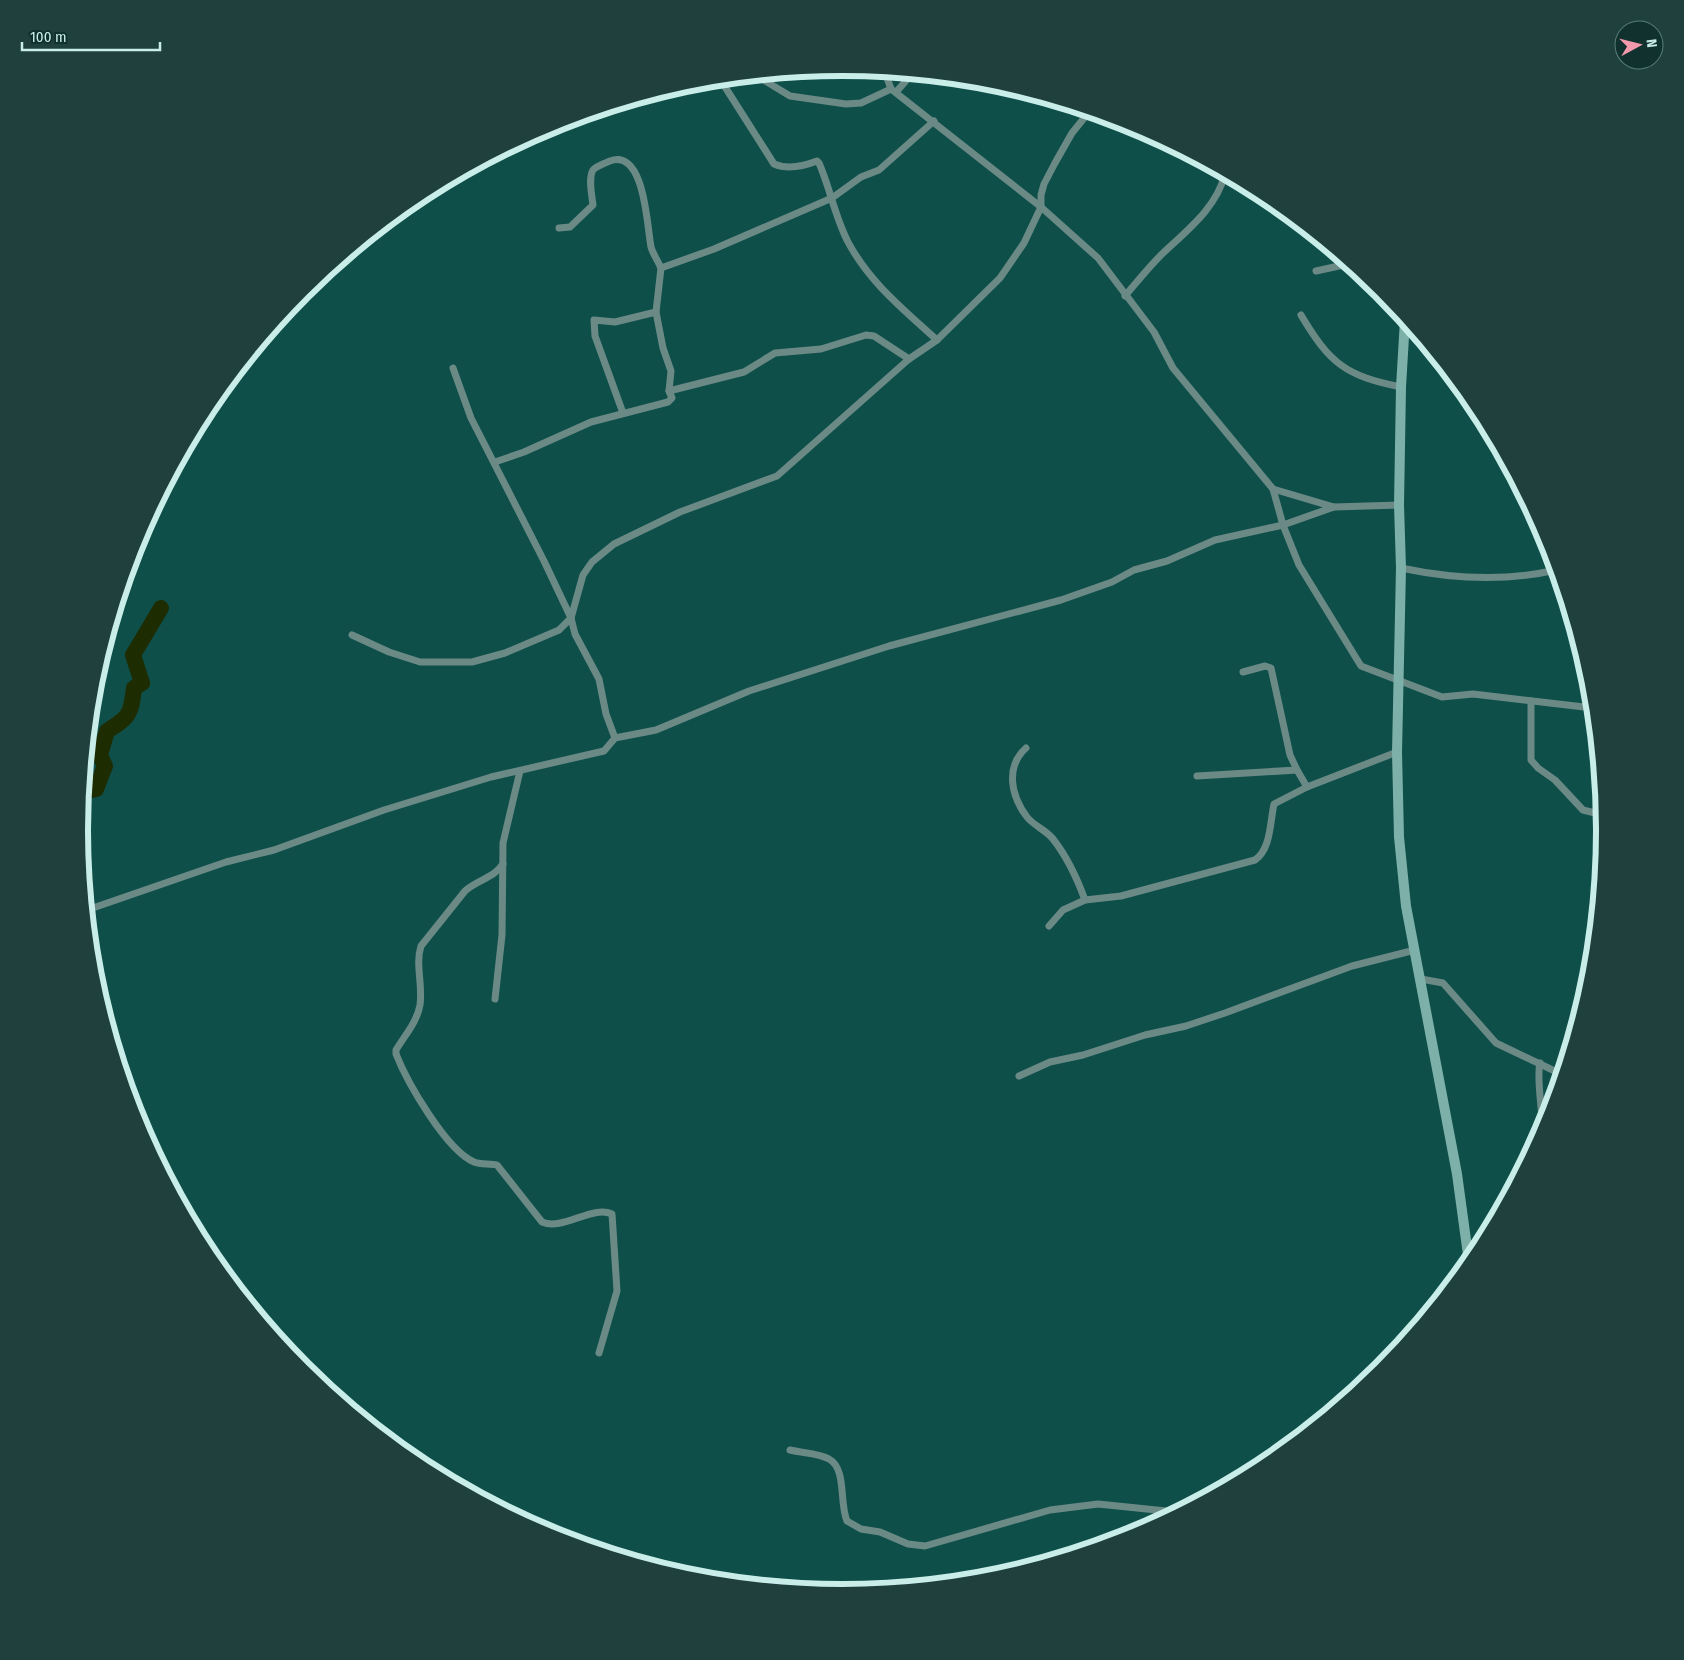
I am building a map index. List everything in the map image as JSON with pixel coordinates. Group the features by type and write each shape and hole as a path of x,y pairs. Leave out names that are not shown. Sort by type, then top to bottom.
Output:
{"street":[{"path":"888,78 894,90 1041,206 1083,243 1126,296 1154,332 1173,368 1273,489 1283,525 1299,565 1361,666 1442,697 1473,694 1585,707"},
{"path":"765,81 790,96 846,104 861,103 894,90 906,80"},
{"path":"724,86 774,164 782,167 803,166 818,161 847,240 878,287 937,340"},
{"path":"352,635 389,652 420,662 472,662 505,653 559,630 571,618 583,575 592,562 614,544 680,512 777,476 909,359 937,340 1000,278 1024,243 1041,206 1044,184 1072,133 1085,117"},
{"path":"661,268 714,249 832,198 861,177 878,170 934,121"},
{"path":"495,462 524,452 591,422 668,402 672,398 669,391 671,371 656,312 661,268 652,250 645,199 628,162 620,159 612,160 594,169 592,174 594,204 570,227 559,228"},
{"path":"1126,296 1161,256 1194,226 1223,184 1224,180"},
{"path":"1316,272 1342,266"},
{"path":"623,413 595,336 594,320 615,322 656,312"},
{"path":"1301,315 1324,350 1344,369 1367,380 1401,387"},
{"path":"1405,328 1401,387 1399,505 1401,568 1397,752 1400,837 1406,906 1470,1247"},
{"path":"669,391 744,372 775,353 821,349 866,335 874,336 909,359"},
{"path":"453,368 471,418 544,561 571,618 576,634 599,679 606,714 615,738"},
{"path":"1273,489 1334,506 1399,505"},
{"path":"93,908 226,862 274,850 384,810 491,777 604,751 615,738 656,730 749,691 888,646 1061,600 1112,582 1134,570 1167,561 1215,540 1283,525 1334,506"},
{"path":"1401,568 1442,576 1478,579 1549,571"},
{"path":"1243,672 1265,666 1271,668 1274,673 1290,755 1307,787"},
{"path":"1531,701 1531,760 1538,768 1555,780 1583,810 1595,812"},
{"path":"1026,748 1016,757 1013,764 1014,794 1028,818 1052,837 1075,872 1085,900"},
{"path":"1049,926 1063,910 1085,900 1120,896 1255,860 1263,854 1274,804 1307,787 1397,752"},
{"path":"1197,776 1297,770"},
{"path":"495,999 502,935 503,843 520,771"},
{"path":"503,864 497,873 473,884 465,891 421,946 418,955 420,1006 416,1018 396,1050 396,1054 431,1118 442,1133 475,1163 497,1165 542,1222 555,1224 607,1212 612,1214 617,1291 598,1353"},
{"path":"1019,1076 1050,1062 1210,1018 1352,966 1415,950"},
{"path":"1421,979 1442,984 1496,1043 1556,1071"},
{"path":"1540,1063 1538,1070 1542,1108"},
{"path":"790,1450 829,1458 836,1465 841,1474 841,1501 847,1521 861,1529 880,1532 908,1544 925,1546 1050,1510 1098,1504 1164,1511"}],"waterway":[{"path":"90,790 96,789 105,766 100,755 107,731 128,714 132,704 134,688 142,683 133,655 161,608"}]}
